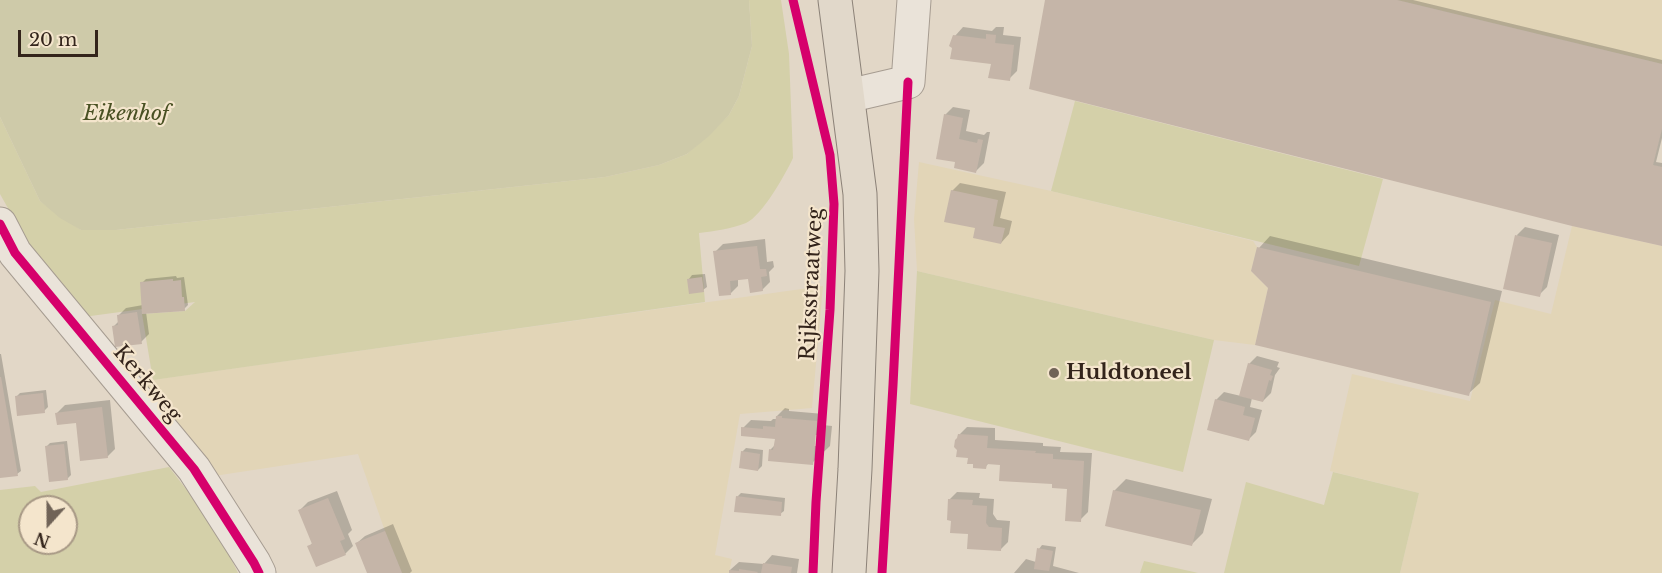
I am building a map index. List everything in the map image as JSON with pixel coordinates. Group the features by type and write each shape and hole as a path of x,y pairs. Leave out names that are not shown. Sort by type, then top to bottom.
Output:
{"main road":[{"path":"835,0 860,194 862,271 849,573"}],"street":[{"path":"848,96 908,82 914,0"},
{"name":"Kerkweg","path":"0,224 15,253 194,470 259,573"}],"shaded area":[{"path":"749,0 781,0 789,54 793,158 772,194 752,219 735,227 699,233 705,302 153,380 142,314 185,311 195,302 83,317 37,260 0,194 0,117 40,201 81,230 116,230 605,177 659,165 687,154 729,115 739,96 752,46"},
{"path":"1397,0 1662,0 1662,64"},
{"path":"1075,101 1383,179 1359,266 1051,191"},
{"path":"919,162 1051,191 1253,241 1257,247 1251,271 1268,288 1255,345 1214,340 917,271 914,219"},
{"path":"1572,226 1662,246 1662,573 1400,573 1419,493 1330,471 1352,374 1470,401 1495,300 1551,314"},
{"path":"917,271 1214,340 1183,472 910,404"},
{"path":"823,286 812,408 740,414 715,555 732,559 729,573 402,573 358,454 214,476 137,382"},
{"path":"169,467 216,528 238,573 0,573 0,490 35,486 41,492"},
{"path":"1333,472 1419,493 1400,573 1224,573 1246,482 1324,505"},
{"path":"1144,561 1194,572 1198,573 1140,573"}],"green space":[{"name":"Eikenhof","path":"0,0 749,0 752,46 739,96 729,115 687,154 659,165 605,177 116,230 81,230 60,218 40,201 0,117"}],"building":[{"path":"1045,0 1397,0 1662,64 1662,129 1653,165 1662,167 1662,246 1572,226 1029,89"},
{"path":"986,34 996,35 995,43 1014,45 1010,81 988,78 991,64 950,59 952,48 949,46 953,35 986,39"},
{"path":"944,114 963,118 959,139 977,143 978,139 983,140 976,173 954,168 955,162 936,159"},
{"path":"951,190 998,200 993,226 1005,228 1001,244 973,238 975,228 944,222"},
{"path":"1515,235 1552,243 1540,297 1503,289"},
{"path":"757,246 760,269 766,269 767,276 761,277 763,291 750,293 748,279 730,281 731,295 719,296 713,251"},
{"path":"1257,247 1491,302 1469,396 1255,345 1268,288 1251,271"},
{"path":"702,277 704,292 689,294 687,279"},
{"path":"173,279 173,281 181,280 185,311 142,314 140,282"},
{"path":"137,312 142,344 115,347 112,326 118,325 117,315"},
{"path":"1248,363 1272,370 1270,375 1273,376 1271,381 1269,380 1263,402 1239,396"},
{"path":"0,377 18,476 0,478"},
{"path":"43,393 45,413 17,416 15,396"},
{"path":"1215,399 1245,407 1243,415 1255,418 1249,441 1207,430"},
{"path":"102,407 108,458 80,461 76,423 57,425 55,413"},
{"path":"776,416 817,421 813,465 768,461 769,449 773,450 775,439 741,436 741,427 763,429 763,426 775,427"},
{"path":"958,434 988,436 987,448 1036,451 1035,453 1053,454 1053,459 1084,461 1081,522 1065,521 1067,489 1052,488 1052,484 999,481 1000,465 987,464 986,469 973,468 973,464 967,464 968,458 956,457 957,450 954,447"},
{"path":"64,444 68,480 49,482 45,446"},
{"path":"741,451 760,454 758,471 739,468"},
{"path":"1113,490 1201,510 1192,546 1105,526"},
{"path":"736,496 782,502 781,516 734,512"},
{"path":"328,498 345,539 340,541 346,555 316,567 307,546 312,544 298,510"},
{"path":"948,499 973,500 972,505 987,506 986,523 989,527 1002,528 1001,551 967,549 968,534 950,533 951,521 947,520"},
{"path":"385,531 402,573 367,573 355,543"},
{"path":"1037,548 1053,551 1049,571 1034,569"},
{"path":"763,563 792,567 791,573 761,573"},
{"path":"739,569 758,572 729,573 729,570 739,571"}],"cycle path":[{"name":"Rijksstraatweg","path":"793,0 830,155 834,204 830,310 813,573"},
{"path":"882,573 908,82"},
{"path":"0,224 15,253 194,469 259,573"}],"place":[{"name":"Huldtoneel","path":"1054,373"}]}
